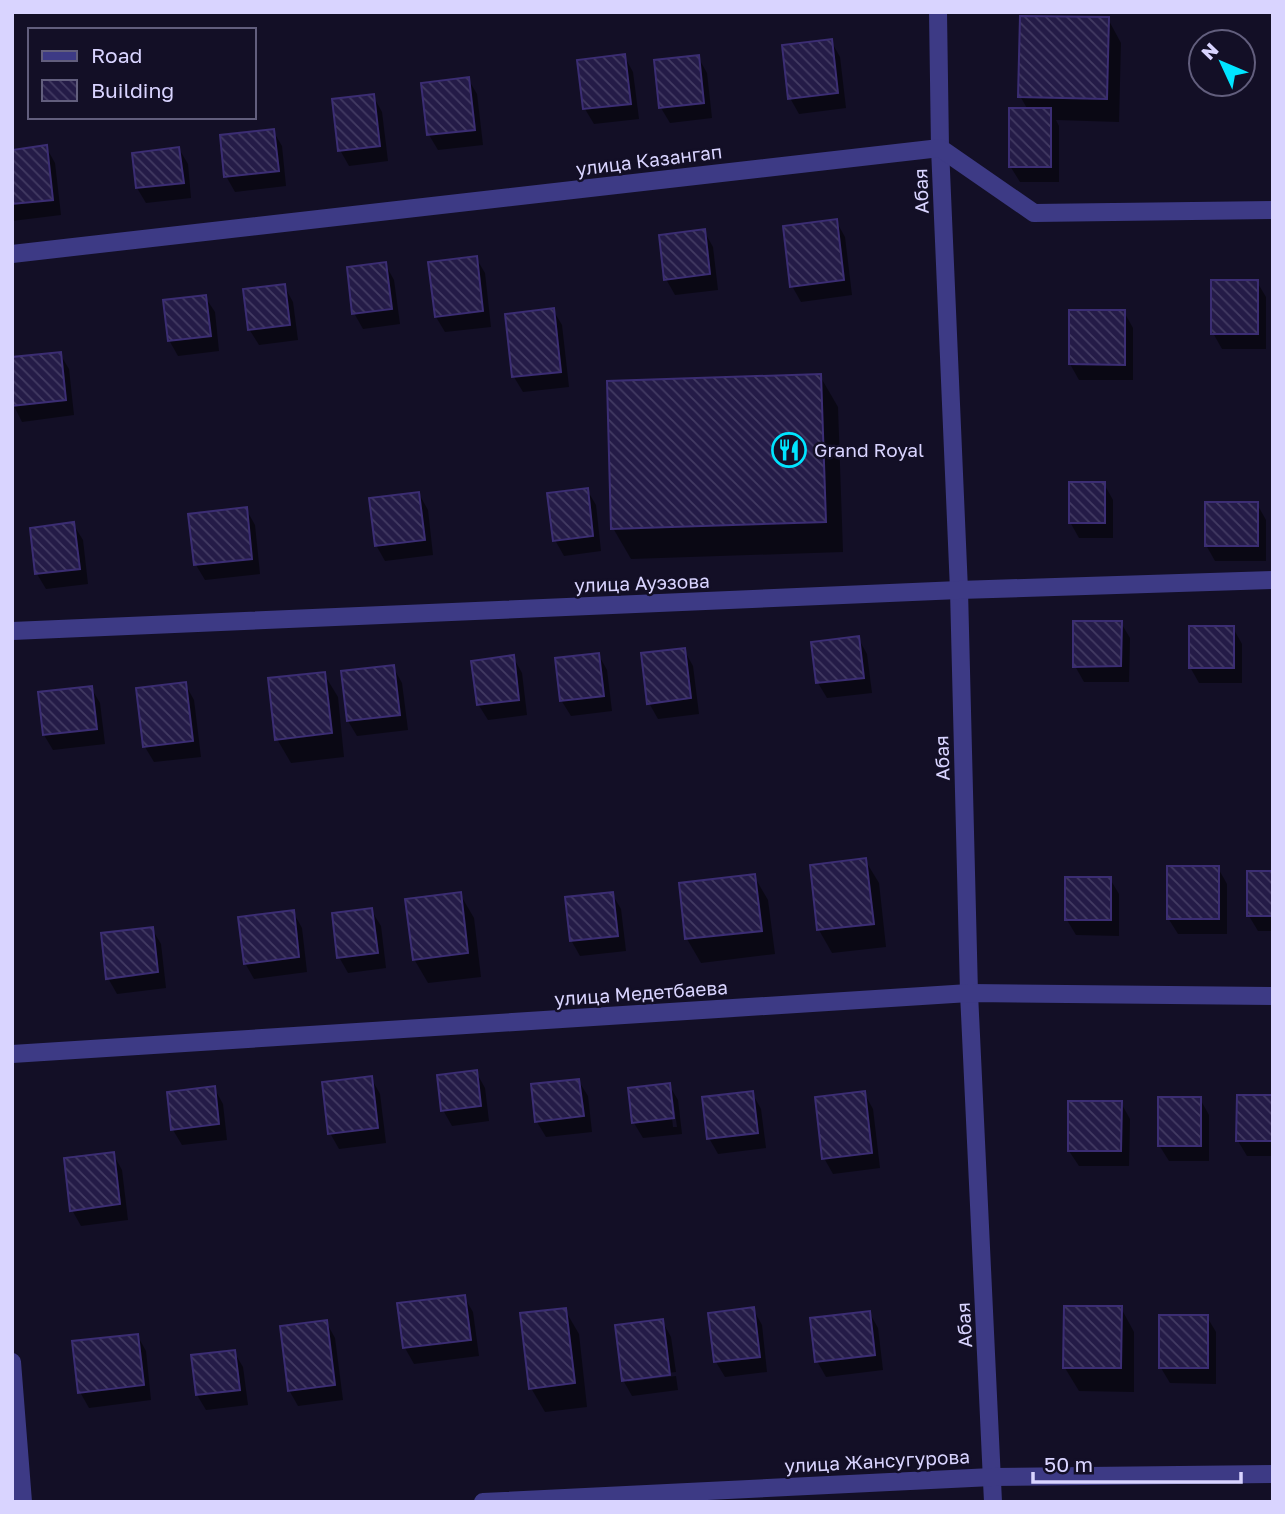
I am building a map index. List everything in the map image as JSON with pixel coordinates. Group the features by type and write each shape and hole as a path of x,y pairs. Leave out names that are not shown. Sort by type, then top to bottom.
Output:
{"street":[{"name":"Абая","path":"938,12 940,148 959,590 970,993 993,1502"},
{"path":"940,148 1034,213 1273,209"},
{"name":"улица Казангап","path":"12,254 940,148"},
{"name":"улица Ауэзова","path":"12,631 959,590 1273,580"},
{"name":"улица Медетбаева","path":"12,1054 970,993 1273,996"},
{"path":"12,1362 23,1502"},
{"name":"улица Жансугурова","path":"483,1502 992,1477 1273,1474"}],"building":[{"path":"1020,16 1109,17 1107,99 1018,97"},
{"path":"832,39 838,93 788,99 782,45"},
{"path":"625,54 631,104 583,109 577,60"},
{"path":"699,55 704,103 659,108 654,60"},
{"path":"469,77 475,130 427,135 421,83"},
{"path":"374,94 380,146 338,151 332,99"},
{"path":"1009,108 1051,108 1051,167 1009,167"},
{"path":"274,129 279,171 224,177 220,135"},
{"path":"47,145 53,200 12,204 12,150"},
{"path":"179,147 184,183 136,188 132,153"},
{"path":"837,219 844,280 790,287 783,226"},
{"path":"705,229 710,274 664,280 659,235"},
{"path":"477,256 483,311 435,317 428,262"},
{"path":"386,262 392,309 352,314 347,267"},
{"path":"1211,280 1258,280 1258,334 1211,334"},
{"path":"285,284 290,325 248,330 243,289"},
{"path":"206,295 211,336 168,341 163,300"},
{"path":"554,308 561,372 512,377 505,314"},
{"path":"1069,310 1125,310 1125,365 1069,364"},
{"path":"61,352 66,400 12,406 12,357"},
{"path":"821,374 826,522 611,529 607,381"},
{"path":"1069,482 1105,482 1105,523 1069,523"},
{"path":"588,488 593,536 553,541 547,493"},
{"path":"419,492 425,540 375,546 369,498"},
{"path":"1205,502 1258,502 1258,546 1205,546"},
{"path":"247,507 252,559 194,565 188,514"},
{"path":"74,522 80,569 35,574 30,528"},
{"path":"1073,621 1122,621 1121,666 1073,667"},
{"path":"1189,626 1234,626 1234,668 1189,668"},
{"path":"859,636 864,678 816,683 811,642"},
{"path":"685,648 691,698 647,704 641,653"},
{"path":"599,653 604,696 560,701 555,658"},
{"path":"514,655 519,700 477,705 471,661"},
{"path":"394,665 400,715 347,721 341,671"},
{"path":"325,672 332,733 275,740 268,678"},
{"path":"186,682 193,741 143,747 136,688"},
{"path":"92,686 97,729 43,735 38,692"},
{"path":"866,858 874,924 817,930 810,865"},
{"path":"1167,866 1219,866 1219,919 1167,919"},
{"path":"1247,871 1273,871 1273,916 1247,916"},
{"path":"755,874 762,931 685,939 679,883"},
{"path":"1065,877 1111,877 1111,920 1065,920"},
{"path":"461,892 468,953 413,960 405,899"},
{"path":"613,892 618,936 570,941 565,897"},
{"path":"372,908 378,953 337,958 332,913"},
{"path":"294,910 299,957 244,964 238,917"},
{"path":"153,927 158,972 106,979 101,933"},
{"path":"477,1070 481,1106 441,1111 437,1075"},
{"path":"372,1076 378,1128 328,1134 322,1082"},
{"path":"579,1079 584,1116 535,1122 531,1084"},
{"path":"670,1083 674,1118 632,1123 628,1088"},
{"path":"215,1086 219,1124 171,1130 167,1092"},
{"path":"753,1091 758,1133 707,1139 702,1097"},
{"path":"865,1091 872,1153 822,1159 815,1097"},
{"path":"1237,1095 1273,1095 1273,1141 1236,1141"},
{"path":"1158,1097 1201,1097 1201,1146 1158,1146"},
{"path":"1068,1101 1122,1101 1121,1151 1068,1151"},
{"path":"114,1152 120,1204 70,1211 64,1158"},
{"path":"465,1295 471,1340 403,1348 397,1303"},
{"path":"1064,1306 1122,1306 1121,1368 1063,1368"},
{"path":"754,1307 760,1357 714,1362 708,1313"},
{"path":"566,1308 575,1383 529,1389 520,1313"},
{"path":"870,1311 875,1355 815,1362 810,1318"},
{"path":"1159,1315 1208,1315 1208,1368 1159,1368"},
{"path":"663,1319 670,1375 622,1381 615,1325"},
{"path":"327,1320 335,1385 288,1391 280,1326"},
{"path":"138,1334 144,1385 78,1393 72,1341"},
{"path":"235,1350 240,1390 196,1395 191,1355"}],"place":[{"name":"Grand Royal","path":"789,450"}]}
